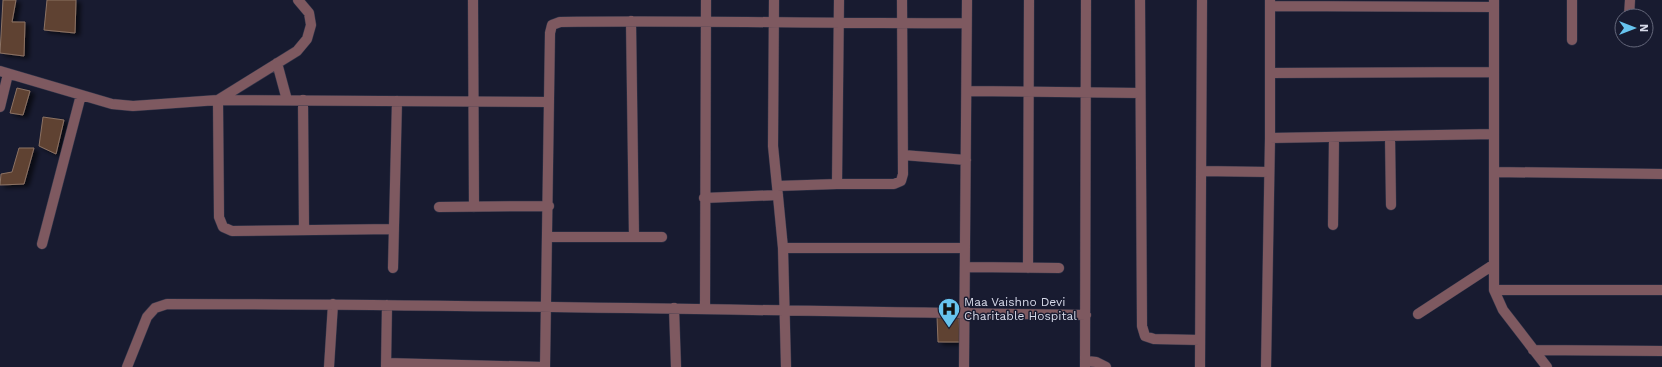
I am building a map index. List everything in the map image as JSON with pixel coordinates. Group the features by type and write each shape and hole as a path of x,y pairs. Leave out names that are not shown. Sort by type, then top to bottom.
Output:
{"street":[{"path":"218,100 297,50 307,39 311,26 309,13 298,0"},
{"path":"473,0 474,207"},
{"path":"705,308 704,198 706,0"},
{"path":"774,0 773,132 783,248 786,367"},
{"path":"837,184 838,0"},
{"path":"704,198 837,184 894,184 901,181 903,174 902,0"},
{"path":"964,367 967,0"},
{"path":"1028,268 1029,0"},
{"path":"1086,0 1087,94 1085,364 1096,362 1106,367"},
{"path":"1140,0 1142,301 1144,331 1145,336 1154,339 1200,340"},
{"path":"1200,367 1202,0"},
{"path":"1572,0 1572,40"},
{"path":"1266,367 1270,138 1270,3 1494,3 1494,290 1503,310 1547,367"},
{"path":"631,21 634,237"},
{"path":"387,305 386,365 545,367 549,206 550,33 552,26 560,22 631,21 774,24 966,23"},
{"path":"277,63 287,100"},
{"path":"0,107 4,72 112,104 132,106 218,100 549,102"},
{"path":"1270,73 1494,72"},
{"path":"967,91 1087,94 1140,93"},
{"path":"42,244 81,95"},
{"path":"218,100 219,217 223,227 232,231 394,229"},
{"path":"303,100 304,229"},
{"path":"393,268 397,101"},
{"path":"1270,138 1494,134"},
{"path":"1390,136 1391,205"},
{"path":"1333,225 1334,137"},
{"path":"903,155 966,160"},
{"path":"1201,171 1269,172"},
{"path":"1494,172 1662,174"},
{"path":"439,207 549,206"},
{"path":"548,237 662,237"},
{"path":"783,248 965,248"},
{"path":"1418,314 1493,265"},
{"path":"966,267 1059,268"},
{"path":"1494,290 1662,290"},
{"path":"127,367 147,317 155,308 167,304 547,306 1086,315"},
{"path":"329,367 333,304"},
{"path":"674,308 676,367"},
{"path":"1533,350 1662,352"}],"building":[{"path":"3,0 16,0 12,22 25,22 24,56 0,53"},
{"path":"47,0 76,0 75,33 44,30"},
{"path":"17,88 30,91 23,115 10,113"},
{"path":"43,117 64,120 56,154 39,146"},
{"path":"19,148 34,148 24,184 0,185 1,174 12,172"},
{"path":"937,316 959,316 960,342 938,342"}],"place":[{"name":"Maa Vaishno Devi Charitable Hospital","path":"949,328"}]}
